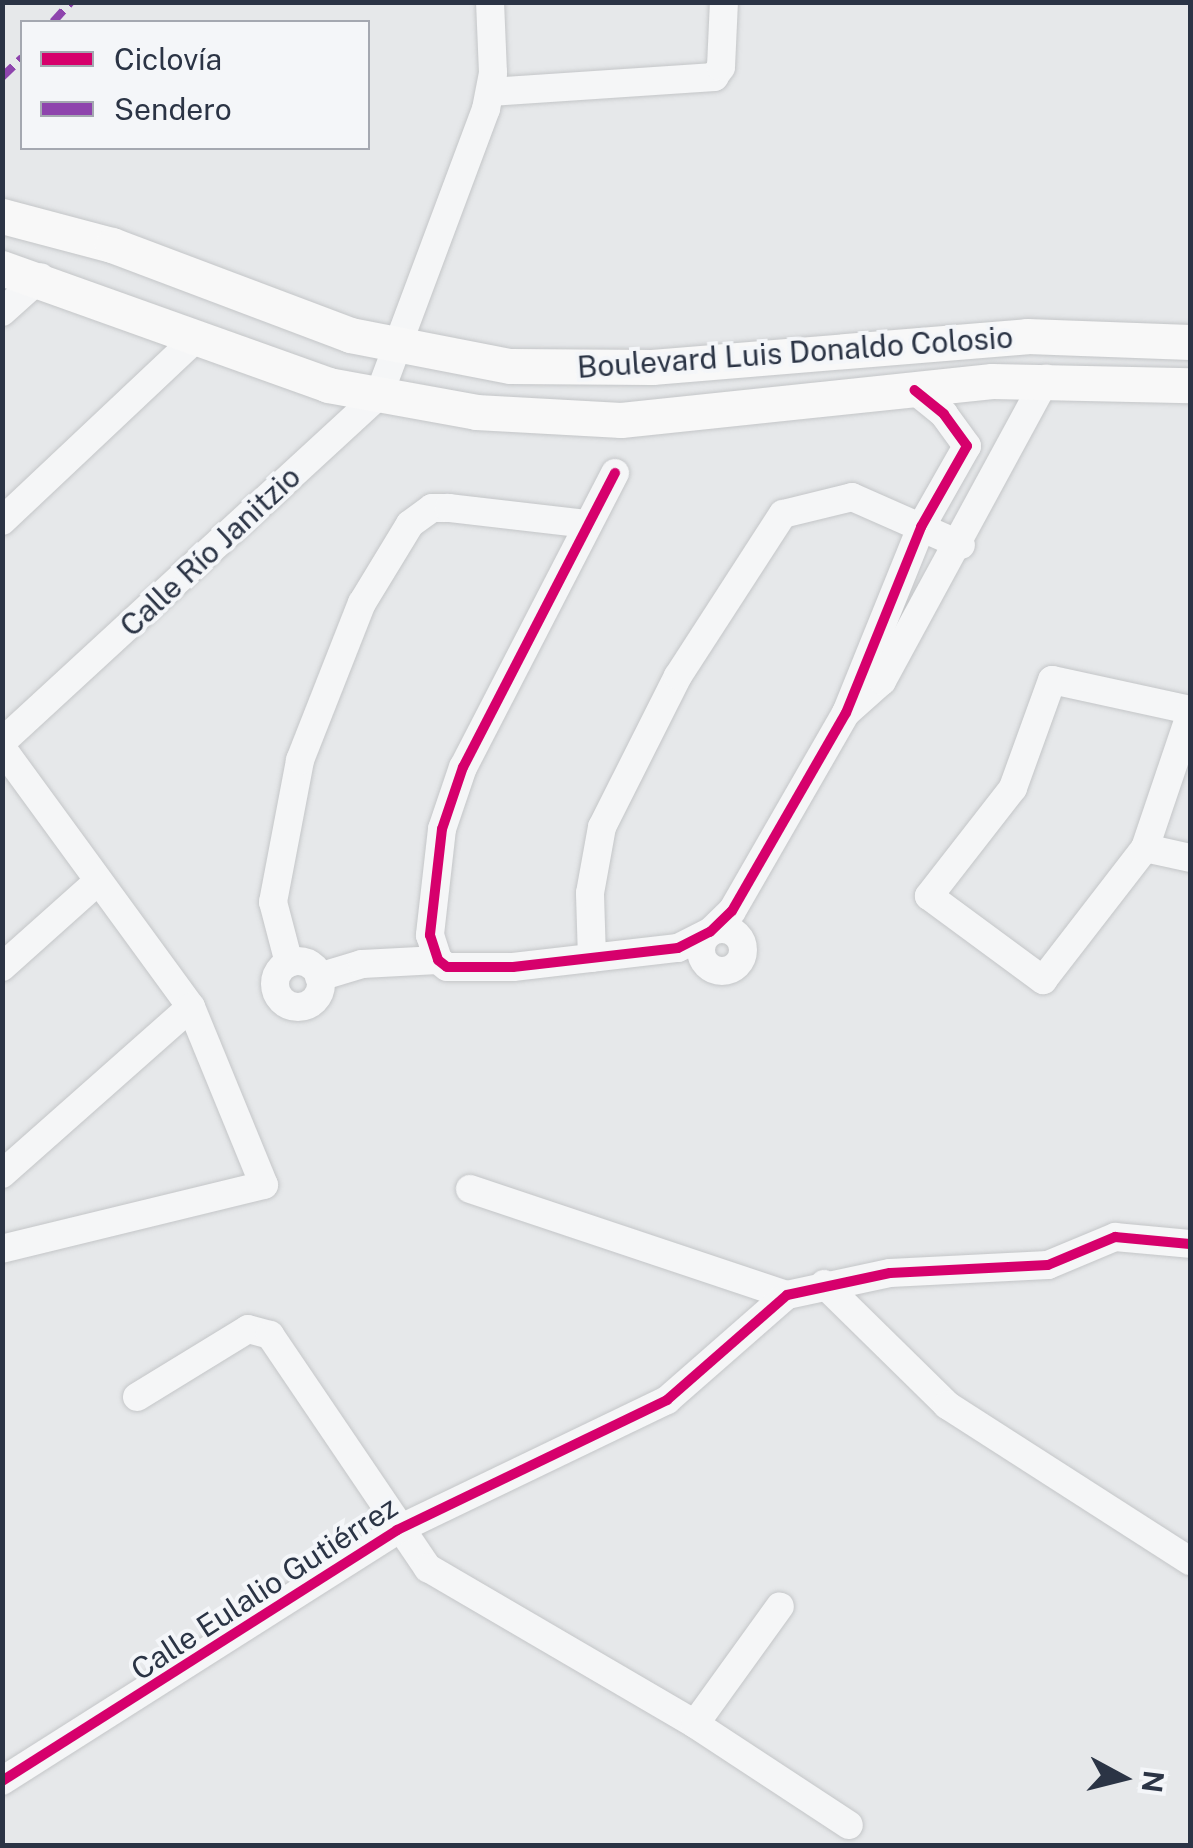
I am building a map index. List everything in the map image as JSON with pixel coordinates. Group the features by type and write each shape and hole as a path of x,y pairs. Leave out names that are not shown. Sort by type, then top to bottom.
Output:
{"main road":[{"name":"Boulevard Luis Donaldo Colosio","path":"2,216 112,245 306,321 400,349 586,370 1027,336 1190,342"},
{"name":"Boulevard Luis Donaldo Colosio","path":"2,268 41,278 195,339 379,396 476,412 621,420 1046,379 1190,384"}],"street":[{"name":"Calle Río Janitzio","path":"2,745 379,396 400,349 490,92 490,2"},
{"path":"490,92 714,77 721,67 724,2"},
{"path":"2,312 41,278"},
{"path":"2,521 195,339"},
{"path":"846,713 882,681 961,545 1046,379"},
{"path":"914,390 944,414 966,446 1002,464"},
{"path":"615,474 463,767 442,829 430,935 438,960 447,967 512,967 678,948 710,932 732,911 846,713 921,527 966,446"},
{"path":"592,958 590,893 602,826 678,676 756,548 783,514 827,498 852,497 961,545"},
{"path":"290,963 304,962 319,977 319,992 310,1004 288,1005 275,987 290,963 273,902 300,760 362,603 410,524 432,508 449,508 587,524"},
{"path":"1052,680 1190,712 1145,848 1043,980 929,896 1013,788 1052,680"},
{"path":"2,745 190,1007 264,1185 2,1249"},
{"path":"1145,848 1190,858"},
{"path":"2,967 97,882"},
{"path":"319,977 362,964 438,960"},
{"path":"2,1174 190,1007"},
{"path":"470,1189 787,1295 824,1284 1048,1265 1116,1237 1190,1244"},
{"path":"824,1284 947,1405 1190,1561"},
{"name":"Calle Eulalio Gutiérrez","path":"2,1782 397,1530 560,1448 667,1400 787,1295"},
{"path":"138,1397 248,1329 270,1335 397,1530 446,1582 694,1724 850,1825"},
{"path":"694,1724 780,1606"}],"marked path":[{"path":"55,20 71,2"},
{"path":"2,77 20,60"}],"cycle path":[{"path":"615,473 463,767 442,829 430,935 438,960 447,967 513,967 678,948 710,932 732,911 846,713 921,527 967,446 944,414 914,390"},
{"path":"2,1781 397,1530 667,1400 787,1295 890,1273 1048,1265 1115,1237 1190,1244"}]}
